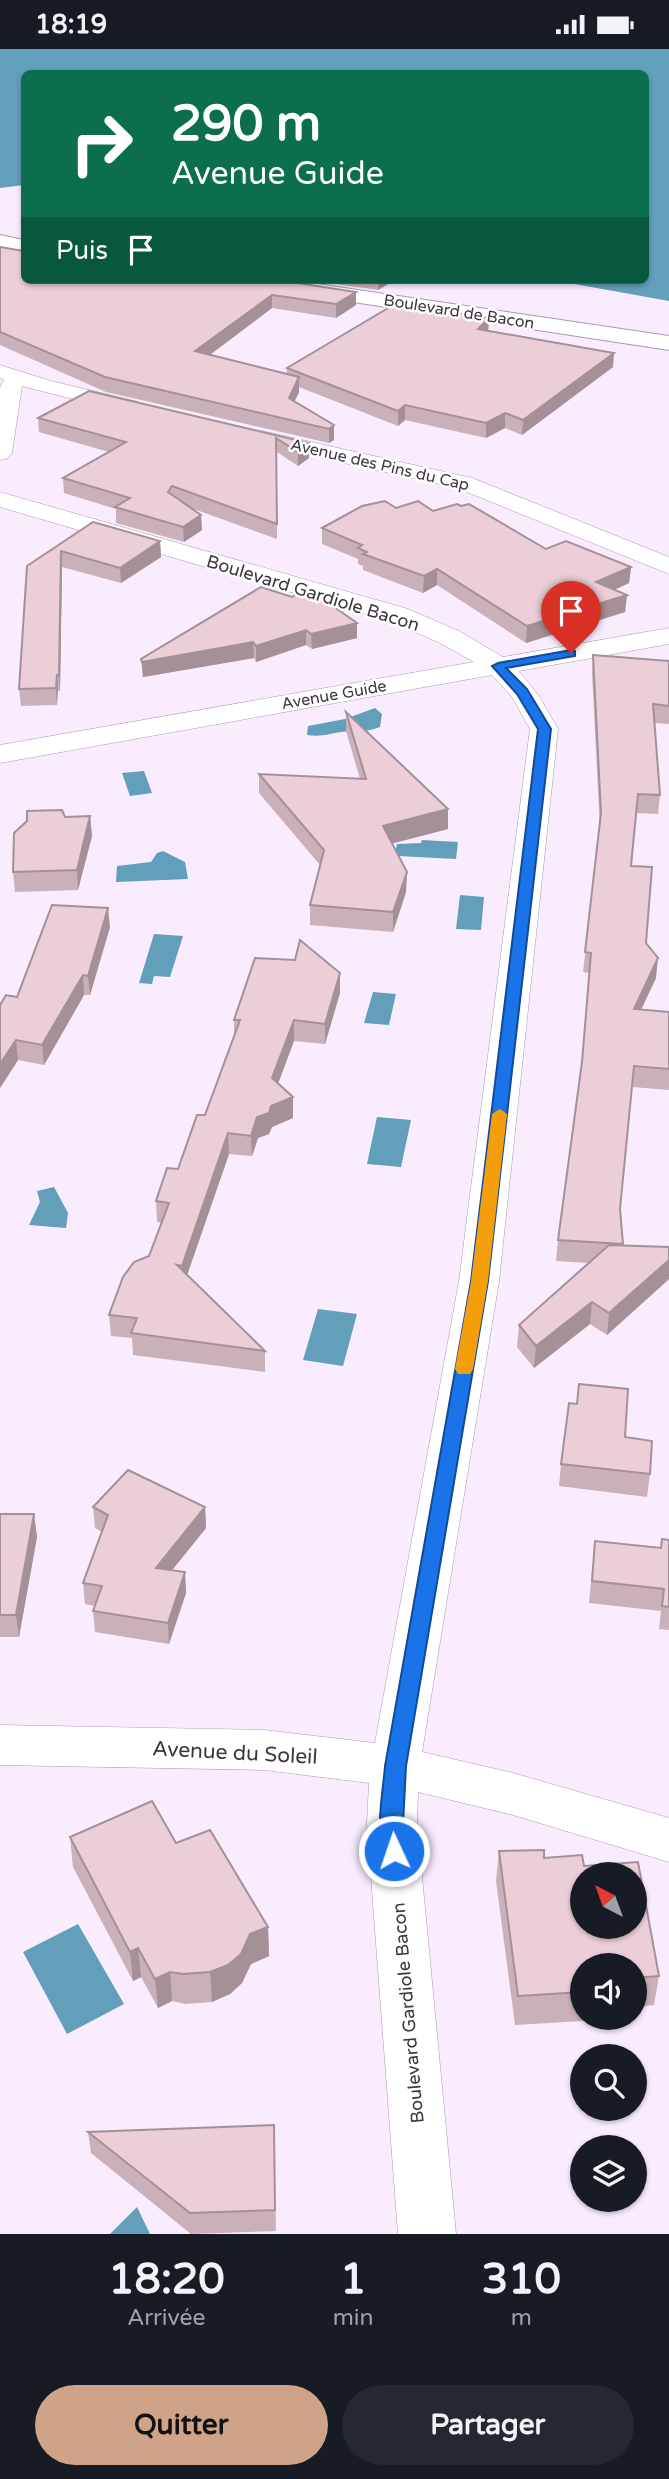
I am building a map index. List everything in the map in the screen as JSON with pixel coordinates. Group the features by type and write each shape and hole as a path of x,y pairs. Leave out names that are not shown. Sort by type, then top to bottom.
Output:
{"street":[{"path":"0,241 21,245"},
{"name":"Boulevard de Bacon","path":"275,284 669,343"},
{"path":"0,453 11,387 8,374 147,411"},
{"name":"Avenue des Pins du Cap","path":"238,433 464,483 669,566"},
{"name":"Boulevard Gardiole Bacon","path":"0,499 399,615 461,641 498,666 522,692 544,729 479,1281 396,1766 392,1824 427,2234"},
{"name":"Avenue Guide","path":"0,754 669,636"},
{"name":"Avenue du Soleil","path":"0,1745 264,1750 396,1766 513,1794 669,1840"}],"water":[{"path":"0,49 669,49 669,301 574,284 649,284 649,70 21,70 21,185 0,188"},
{"path":"375,708 382,714 380,727 375,729 307,735 308,726 345,719"},
{"path":"144,771 152,793 130,796 122,773"},
{"path":"422,840 458,842 456,859 398,856 395,853 397,844 421,843"},
{"path":"163,851 185,862 188,879 116,882 117,866 151,862 157,853"},
{"path":"460,895 484,897 481,930 456,929"},
{"path":"154,934 183,936 170,977 154,976 152,984 139,983"},
{"path":"373,992 396,994 389,1025 364,1023"},
{"path":"377,1117 411,1120 401,1167 367,1164"},
{"path":"54,1187 68,1213 66,1228 29,1225 40,1202 37,1191"},
{"path":"318,1309 357,1314 343,1366 303,1360"},
{"path":"78,1924 124,2004 67,2034 23,1952"},
{"path":"137,2207 150,2234 110,2234"}],"building":[{"path":"0,247 21,250 21,284 304,284 356,292 336,304 272,295 195,351 299,377 289,398 334,425 329,429 105,377 0,332"},
{"path":"395,304 489,318 478,329 614,353 523,420 505,413 486,423 405,405 398,411 287,368"},
{"path":"89,391 309,443 298,452 276,438 277,524 172,486 168,492 201,515 183,527 115,507 130,498 63,478 126,442 38,418"},
{"path":"385,501 396,508 418,501 433,511 457,504 469,504 546,549 566,541 631,567 596,582 627,595 527,626 437,569 424,576 363,554 367,552 358,548 362,545 322,528 362,506"},
{"path":"93,522 160,541 120,568 61,551 59,675 56,688 19,689 27,566"},
{"path":"261,587 292,597 307,588 357,623 311,634 306,630 256,646 253,642 142,662 141,659"},
{"path":"593,655 669,661 669,706 653,704 660,795 638,794 631,866 652,867 646,943 658,958 634,1009 669,1012 669,1069 634,1066 620,1209 623,1244 558,1240 582,1062 591,953 585,952 601,813"},
{"path":"346,712 448,809 383,826 407,872 393,912 310,905 324,850 259,774 366,779"},
{"path":"62,810 65,817 90,816 77,870 13,872 14,833 27,821 27,811"},
{"path":"52,905 108,908 88,976 83,975 42,1045 16,1040 0,1064 0,1005 6,995 17,997"},
{"path":"300,940 340,973 325,1024 294,1020 272,1078 293,1097 271,1106 269,1113 257,1117 251,1136 228,1133 182,1266 177,1265 265,1351 131,1333 137,1318 109,1315 123,1277 134,1262 149,1256 169,1203 156,1201 167,1168 178,1169 197,1115 205,1115 240,1020 234,1020 255,958 295,960"},
{"path":"609,1245 669,1247 669,1260 609,1313 592,1302 536,1346 519,1325"},
{"path":"579,1384 628,1389 625,1437 652,1441 650,1474 561,1464 569,1403 577,1404"},
{"path":"128,1470 205,1507 156,1568 185,1572 168,1623 93,1611 102,1586 83,1583 108,1515 93,1507"},
{"path":"0,1514 34,1514 16,1615 0,1615"},
{"path":"662,1539 669,1540 669,1607 662,1606 664,1589 592,1581 595,1541 661,1548"},
{"path":"152,1801 176,1843 210,1830 268,1927 250,1934 241,1954 228,1965 210,1972 170,1972 155,1979 138,1948 130,1952 70,1837"},
{"path":"544,1850 544,1858 582,1855 583,1862 570,1862 570,1939 648,1939 648,1916 659,1976 647,1977 647,1953 570,1953 570,1993 518,1996 499,1851"},
{"path":"274,2125 275,2210 190,2213 88,2132"}],"slow traffic":[{"path":"464,1369 479,1281 500,1114"}],"route":[{"path":"394,1851 392,1824 396,1766 479,1281 537,808 544,729 522,692 498,666 571,653"}]}
